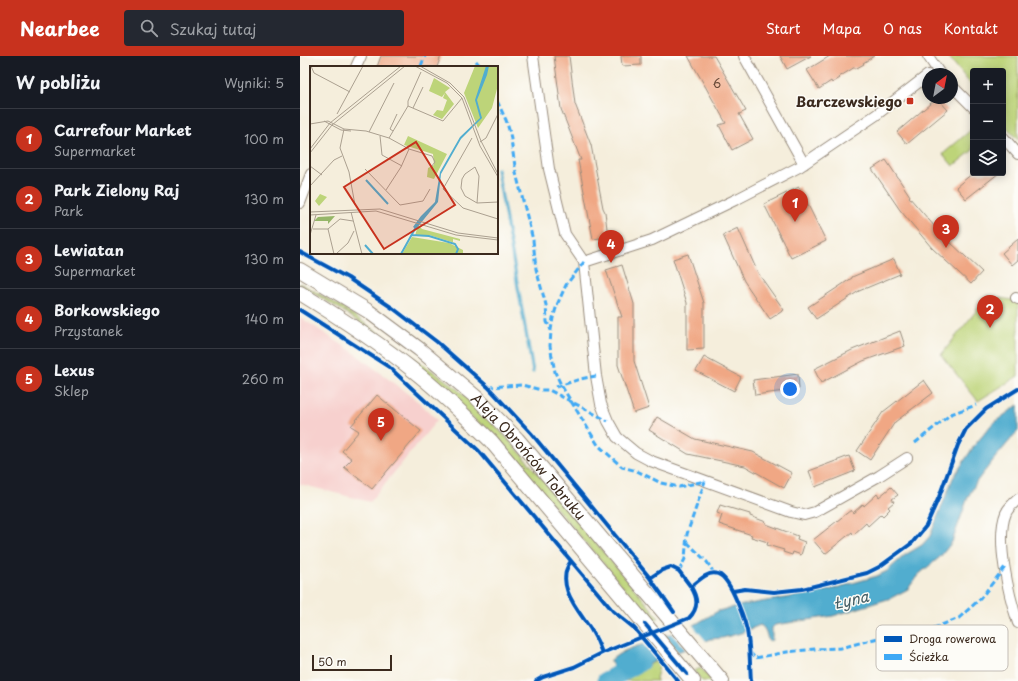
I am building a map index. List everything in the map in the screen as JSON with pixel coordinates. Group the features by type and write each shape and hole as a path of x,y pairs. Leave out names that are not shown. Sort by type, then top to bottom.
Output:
{"main road":[{"name":"Aleja Obrońców Tobruku","path":"300,270 368,311 419,349 477,398 517,439 722,681"},
{"name":"Aleja Obrońców Tobruku","path":"300,293 381,345 414,371 461,412 491,441 690,678"}],"street":[{"path":"356,66 361,56"},
{"path":"534,56 549,169 565,234 584,262 596,376 602,404 608,421 617,437 636,453 680,472 791,512 804,515 815,512 879,476 907,458"},
{"path":"744,56 804,164"},
{"path":"928,56 932,68"},
{"path":"584,262 652,240 739,198 804,164 873,117 922,81"},
{"path":"958,92 970,104"},
{"path":"1006,140 1018,154"},
{"path":"300,203 310,177"},
{"path":"1018,499 1006,512 1002,534 1004,567 1013,609 1018,623"}],"shaded area":[{"path":"300,317 353,352 421,404 437,420 370,502 300,484"}],"green space":[{"path":"948,56 1018,56 1018,140 1006,126 1006,68 970,68 970,83"},
{"path":"970,131 970,152 953,166 943,154"},
{"path":"300,283 342,307 455,387 483,413 518,450 659,618 652,621 512,456 415,363 340,309 300,285"},
{"path":"988,296 1018,301 1018,376 978,401 941,355"},
{"path":"655,661 659,666 656,679 658,681 624,681"},
{"path":"701,668 712,681 702,681 694,671"}],"water":[{"path":"1018,405 1018,431 977,481 968,497 952,542 940,557 918,575 908,589 891,598 833,616 775,625 772,628 772,640 768,641 765,630 760,625 741,633 722,638 710,639 655,661 622,681 610,661 628,649 696,624 718,611 743,605 825,591 877,576 887,571 905,555 922,545 930,536 953,478 974,446 992,424"}],"pier":[{"path":"691,623 707,642 686,650 670,632"},
{"path":"663,635 679,653 658,661 642,643"}],"building":[{"path":"381,56 441,56 437,66 377,66"},
{"path":"554,56 569,56 575,104 591,145 605,212 608,237 593,239 578,160 581,160 561,109"},
{"path":"621,56 641,56 641,65 622,66"},
{"path":"688,56 714,56 746,111 739,114 753,139 732,150 719,125 726,123"},
{"path":"780,56 811,56 787,69"},
{"path":"830,56 874,56 863,63 864,64 855,69 855,67 832,83 831,81 819,89 807,70"},
{"path":"930,104 942,104 948,110 907,144 897,132"},
{"path":"886,160 910,196 909,197 949,243 950,242 982,272 971,284 932,248 900,210 872,169"},
{"path":"970,175 995,176 966,199 956,187"},
{"path":"799,187 826,241 791,258 764,204"},
{"path":"738,228 758,273 784,310 770,319 744,281 723,235"},
{"path":"1018,239 1018,260 1012,265 1002,253"},
{"path":"688,254 704,303 704,349 687,350 687,303 673,259"},
{"path":"894,259 900,274 859,291 816,319 808,307 852,277"},
{"path":"622,265 634,304 634,361 649,408 634,413 618,365 618,317 622,317 606,270"},
{"path":"900,331 905,346 863,361 821,383 814,369 852,350"},
{"path":"704,357 741,377 734,391 696,371"},
{"path":"798,374 799,389 755,395 753,380"},
{"path":"924,380 933,393 895,422 870,460 857,451 883,412"},
{"path":"377,395 421,431 372,489 344,467 352,459 342,451 359,431 351,426"},
{"path":"657,417 695,439 753,452 792,473 784,488 745,466 688,454 649,430"},
{"path":"849,456 855,471 815,487 809,471"},
{"path":"891,487 898,495 892,499 894,502 888,507 890,509 883,516 881,514 868,526 866,523 853,535 852,532 825,554 813,540 851,510 853,513 863,504 864,506 877,494 879,497"},
{"path":"720,505 750,514 750,516 766,522 766,524 798,536 797,539 805,542 801,555 793,552 792,555 783,552 784,550 767,545 768,542 751,537 752,535 719,524 722,515 717,513"}],"waterway":[{"path":"498,175 533,372"},
{"name":"Łyna","path":"606,681 640,662"}],"marked path":[{"path":"421,66 425,56"},
{"path":"476,61 480,66"},
{"path":"498,103 510,133 516,173 533,240 536,269 546,305 547,322 551,330"},
{"path":"584,262 566,285 553,318 550,346 555,372 561,385 598,445 622,467 637,471 661,483 679,487 705,481"},
{"path":"556,387 580,379 596,376"},
{"path":"488,387 522,385 541,390 549,390 608,421"},
{"path":"915,443 951,414 976,405"},
{"path":"679,571 685,559 687,534 705,481"},
{"path":"687,542 707,562 714,573"},
{"path":"942,625 959,618 980,599 1005,567"},
{"path":"750,652 755,658 787,652 841,648 876,639"}],"cycle path":[{"path":"300,252 348,278 394,309 437,342 488,387 531,433 650,578 674,612"},
{"path":"300,310 389,367 479,451 613,611 634,628 678,681"},
{"path":"733,591 745,589 774,592 802,589 867,573 879,567 912,543 926,526 939,497 958,445 966,429 986,409 1018,389"},
{"path":"571,561 566,570 566,588 574,605 594,634 602,653"},
{"path":"650,578 662,570 671,567 679,571 691,587"},
{"path":"536,681 543,677 574,667 602,653 689,618 696,607 696,599 691,587 707,575 715,573 723,577 738,602 748,637 751,681"},
{"path":"645,624 687,674"}],"place":[{"name":"Barczewskiego","path":"910,101"},
{"name":"Carrefour Market","path":"795,222"},
{"name":"Lewiatan","path":"946,248"},
{"name":"Borkowskiego","path":"611,263"},
{"name":"Park Zielony Raj","path":"990,328"},
{"name":"Lexus","path":"381,441"}]}
